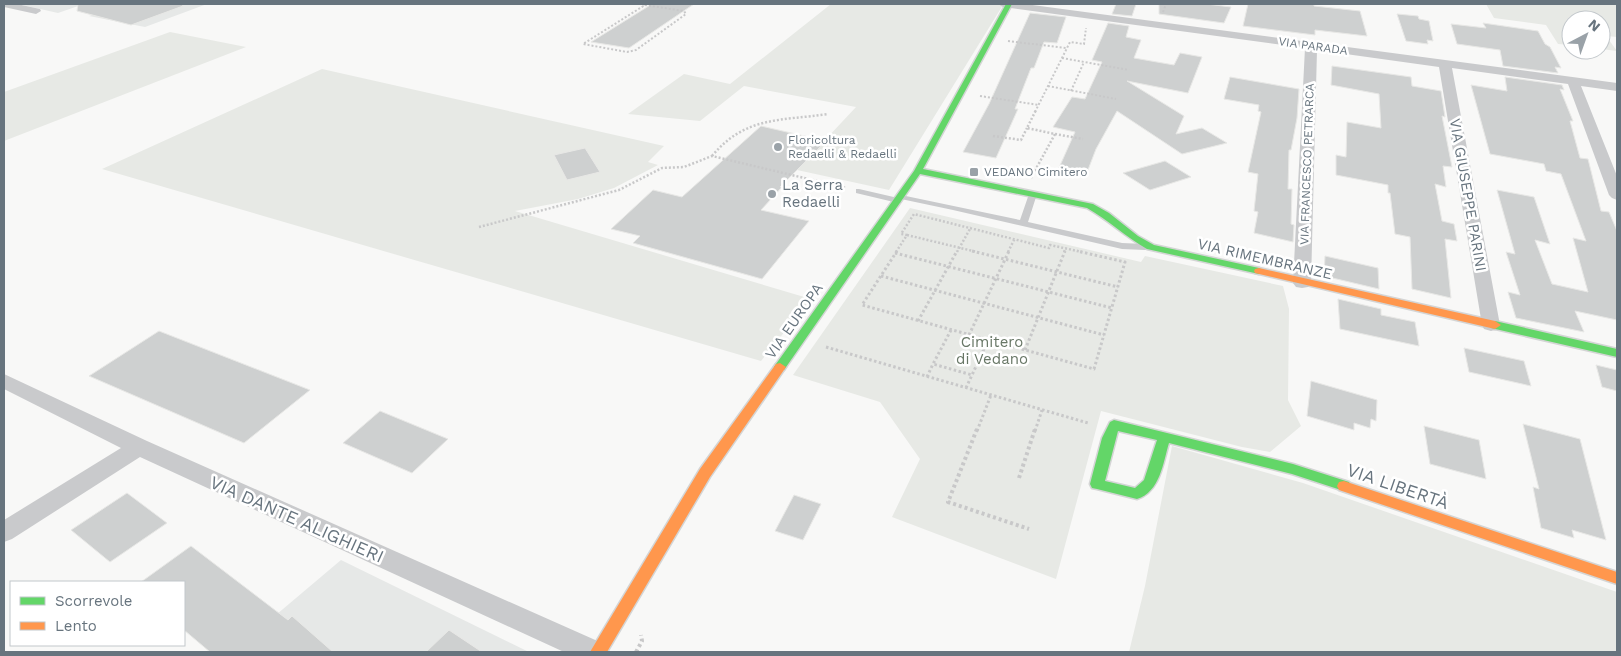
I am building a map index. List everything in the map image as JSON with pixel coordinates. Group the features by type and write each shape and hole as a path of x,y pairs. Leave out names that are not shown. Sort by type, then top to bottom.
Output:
{"street":[{"path":"4,4 36,11"},
{"name":"VIA PARADA","path":"1007,4 1617,87"},
{"name":"VIA EUROPA","path":"598,652 705,473 918,171 1007,4"},
{"name":"VIA FRANCESCO PETRARCA","path":"1302,283 1311,46"},
{"name":"VIA GIUSEPPE PARINI","path":"1445,64 1491,325"},
{"path":"1574,81 1617,195"},
{"name":"VIA RIMEMBRANZE","path":"918,171 1097,208 1131,236 1152,247 1302,283 1617,353"},
{"name":"VIA DANTE ALIGHIERI","path":"4,381 139,447 592,652"},
{"name":"VIA LIBERTÀ","path":"1164,437 1150,483 1137,494 1097,484 1108,438 1114,425 1164,437 1293,469 1617,578"},
{"path":"4,532 139,447"}],"lane":[{"path":"859,191 1023,223 1122,246 1152,247"},
{"path":"1023,223 1029,193"}],"path":[{"path":"644,4 684,11 686,14 636,50 627,52 583,44 644,4"},
{"path":"993,136 1021,140 1066,48 1070,42 1084,44 1088,15"},
{"path":"1002,40 1066,48"},
{"path":"1062,58 1129,70"},
{"path":"1071,90 1084,62"},
{"path":"1048,86 1116,99"},
{"path":"974,95 1039,105"},
{"path":"712,156 720,144 748,126 783,118 805,118 828,114"},
{"path":"1027,128 1083,139"},
{"path":"1029,193 1055,134"},
{"path":"479,227 619,190 662,168 684,166 712,156 859,191"},
{"path":"907,236 862,306 1094,369 1112,308 1118,287 1125,262 1050,245 1049,248 914,214 901,234 1118,287"},
{"path":"969,335 1023,223"},
{"path":"918,321 971,227"},
{"path":"1025,350 1066,248"},
{"path":"896,253 1112,308"},
{"path":"881,276 1104,335"},
{"path":"927,377 951,330"},
{"path":"966,388 988,340"},
{"path":"826,347 1088,423"},
{"path":"933,364 972,375"},
{"path":"992,395 948,502 1029,530"},
{"path":"1019,478 1042,410"}],"shaded area":[{"path":"18,4 84,4 58,13"},
{"path":"123,4 207,4 145,27 89,16"},
{"path":"341,560 529,652 232,652"}],"green space":[{"path":"831,4 1003,5 889,190 797,170 856,107 744,86 700,121 628,114 684,74 730,84"},
{"path":"1486,4 1617,4 1617,37 1611,36 1611,10 1561,10 1561,44 1558,44 1546,25 1494,18"},
{"path":"170,32 246,47 4,141 4,92"},
{"path":"1611,43 1617,51 1611,50"},
{"path":"322,69 664,146 648,162 658,165 614,188 578,199 515,211 811,299 761,361 102,169"},
{"name":"Cimitero di Vedano","path":"910,208 1141,262 1145,256 1283,286 1289,309 1288,400 1301,426 1270,452 1242,447 1101,411 1056,579 892,517 920,459 880,402 793,375"},
{"path":"1172,446 1303,483 1617,592 1617,652 1129,652 1145,586"}],"building":[{"path":"78,4 182,4 183,6 131,25 77,11"},
{"path":"652,4 694,4 629,48 591,42"},
{"path":"1116,4 1136,4 1132,16 1112,14"},
{"path":"1159,4 1206,4 1231,7 1224,23 1159,14"},
{"path":"1248,4 1314,4 1314,6 1360,11 1367,36 1315,30 1315,35 1243,26"},
{"path":"1030,13 1066,17 1057,43 1044,42 1034,68 1031,68 1015,109 1018,109 996,158 963,152 989,104"},
{"path":"1397,14 1418,16 1419,19 1429,21 1433,41 1427,40 1428,44 1406,41"},
{"path":"1108,23 1129,26 1126,37 1141,40 1134,58 1174,65 1180,53 1202,57 1188,93 1127,81 1184,116 1176,134 1202,128 1227,143 1182,154 1117,111 1096,149 1086,175 1058,170 1075,132 1053,127 1072,97 1085,99 1102,62 1092,60"},
{"path":"1483,23 1538,31 1545,44 1550,47 1561,68 1555,67 1558,73 1503,66 1500,50 1457,44 1451,24 1486,28"},
{"path":"1332,66 1411,77 1412,86 1441,91 1445,117 1442,116 1452,167 1443,166 1446,187 1435,184 1442,221 1454,224 1457,241 1445,239 1451,298 1412,289 1410,237 1395,234 1388,185 1336,175 1336,155 1346,157 1347,122 1381,128 1379,94 1331,85"},
{"path":"1230,77 1299,89 1297,118 1291,150 1289,150 1288,189 1292,189 1291,224 1294,225 1293,242 1254,233 1258,212 1254,211 1258,174 1248,172 1261,112 1258,111 1259,105 1224,99"},
{"path":"1505,77 1562,85 1564,90 1560,89 1573,121 1570,121 1580,158 1588,159 1601,211 1609,212 1617,231 1617,320 1575,311 1584,332 1516,318 1508,292 1520,295 1506,252 1515,254 1497,190 1534,197 1550,244 1535,240 1552,284 1588,292 1573,238 1586,241 1561,174 1546,171 1544,164 1490,154 1471,85 1507,91"},
{"path":"761,126 826,141 780,187 782,187 761,210 809,221 762,279 633,243 640,236 611,229 653,190 682,197"},
{"path":"585,148 600,172 567,180 554,155"},
{"path":"1165,161 1191,177 1150,190 1123,173"},
{"path":"1325,256 1378,268 1379,289 1324,276"},
{"path":"1338,299 1381,309 1381,315 1415,322 1419,346 1340,329"},
{"path":"159,331 310,390 244,443 89,376"},
{"path":"1464,348 1524,361 1531,386 1469,372"},
{"path":"1596,365 1617,370 1617,391 1602,387"},
{"path":"1311,381 1377,400 1376,421 1371,419 1370,428 1354,423 1354,430 1307,416"},
{"path":"380,411 448,439 412,473 343,443"},
{"path":"1523,424 1580,439 1606,540 1572,530 1574,538 1541,528 1533,487 1539,489"},
{"path":"1424,426 1479,440 1486,479 1430,464"},
{"path":"127,493 167,523 110,562 71,530"},
{"path":"794,495 821,504 803,540 775,531"},
{"path":"191,546 288,620 292,616 333,652 210,652 185,631 185,581 142,581"},
{"path":"449,630 482,652 426,652"}],"traffic: fast":[{"path":"780,367 918,171 1009,4"},
{"path":"918,171 1090,206 1151,247 1259,271"},
{"path":"1495,325 1617,353"},
{"path":"1164,437 1150,483 1137,494 1097,484 1108,438 1114,425 1293,469 1344,486"}],"traffic: slow":[{"path":"1259,271 1495,325"},
{"path":"598,652 705,473 780,367"},
{"path":"1344,486 1617,578"}],"place":[{"name":"Floricoltura Redaelli & Redaelli","path":"778,147"},
{"name":"VEDANO Cimitero","path":"974,172"},
{"name":"La Serra Redaelli","path":"772,194"}]}
